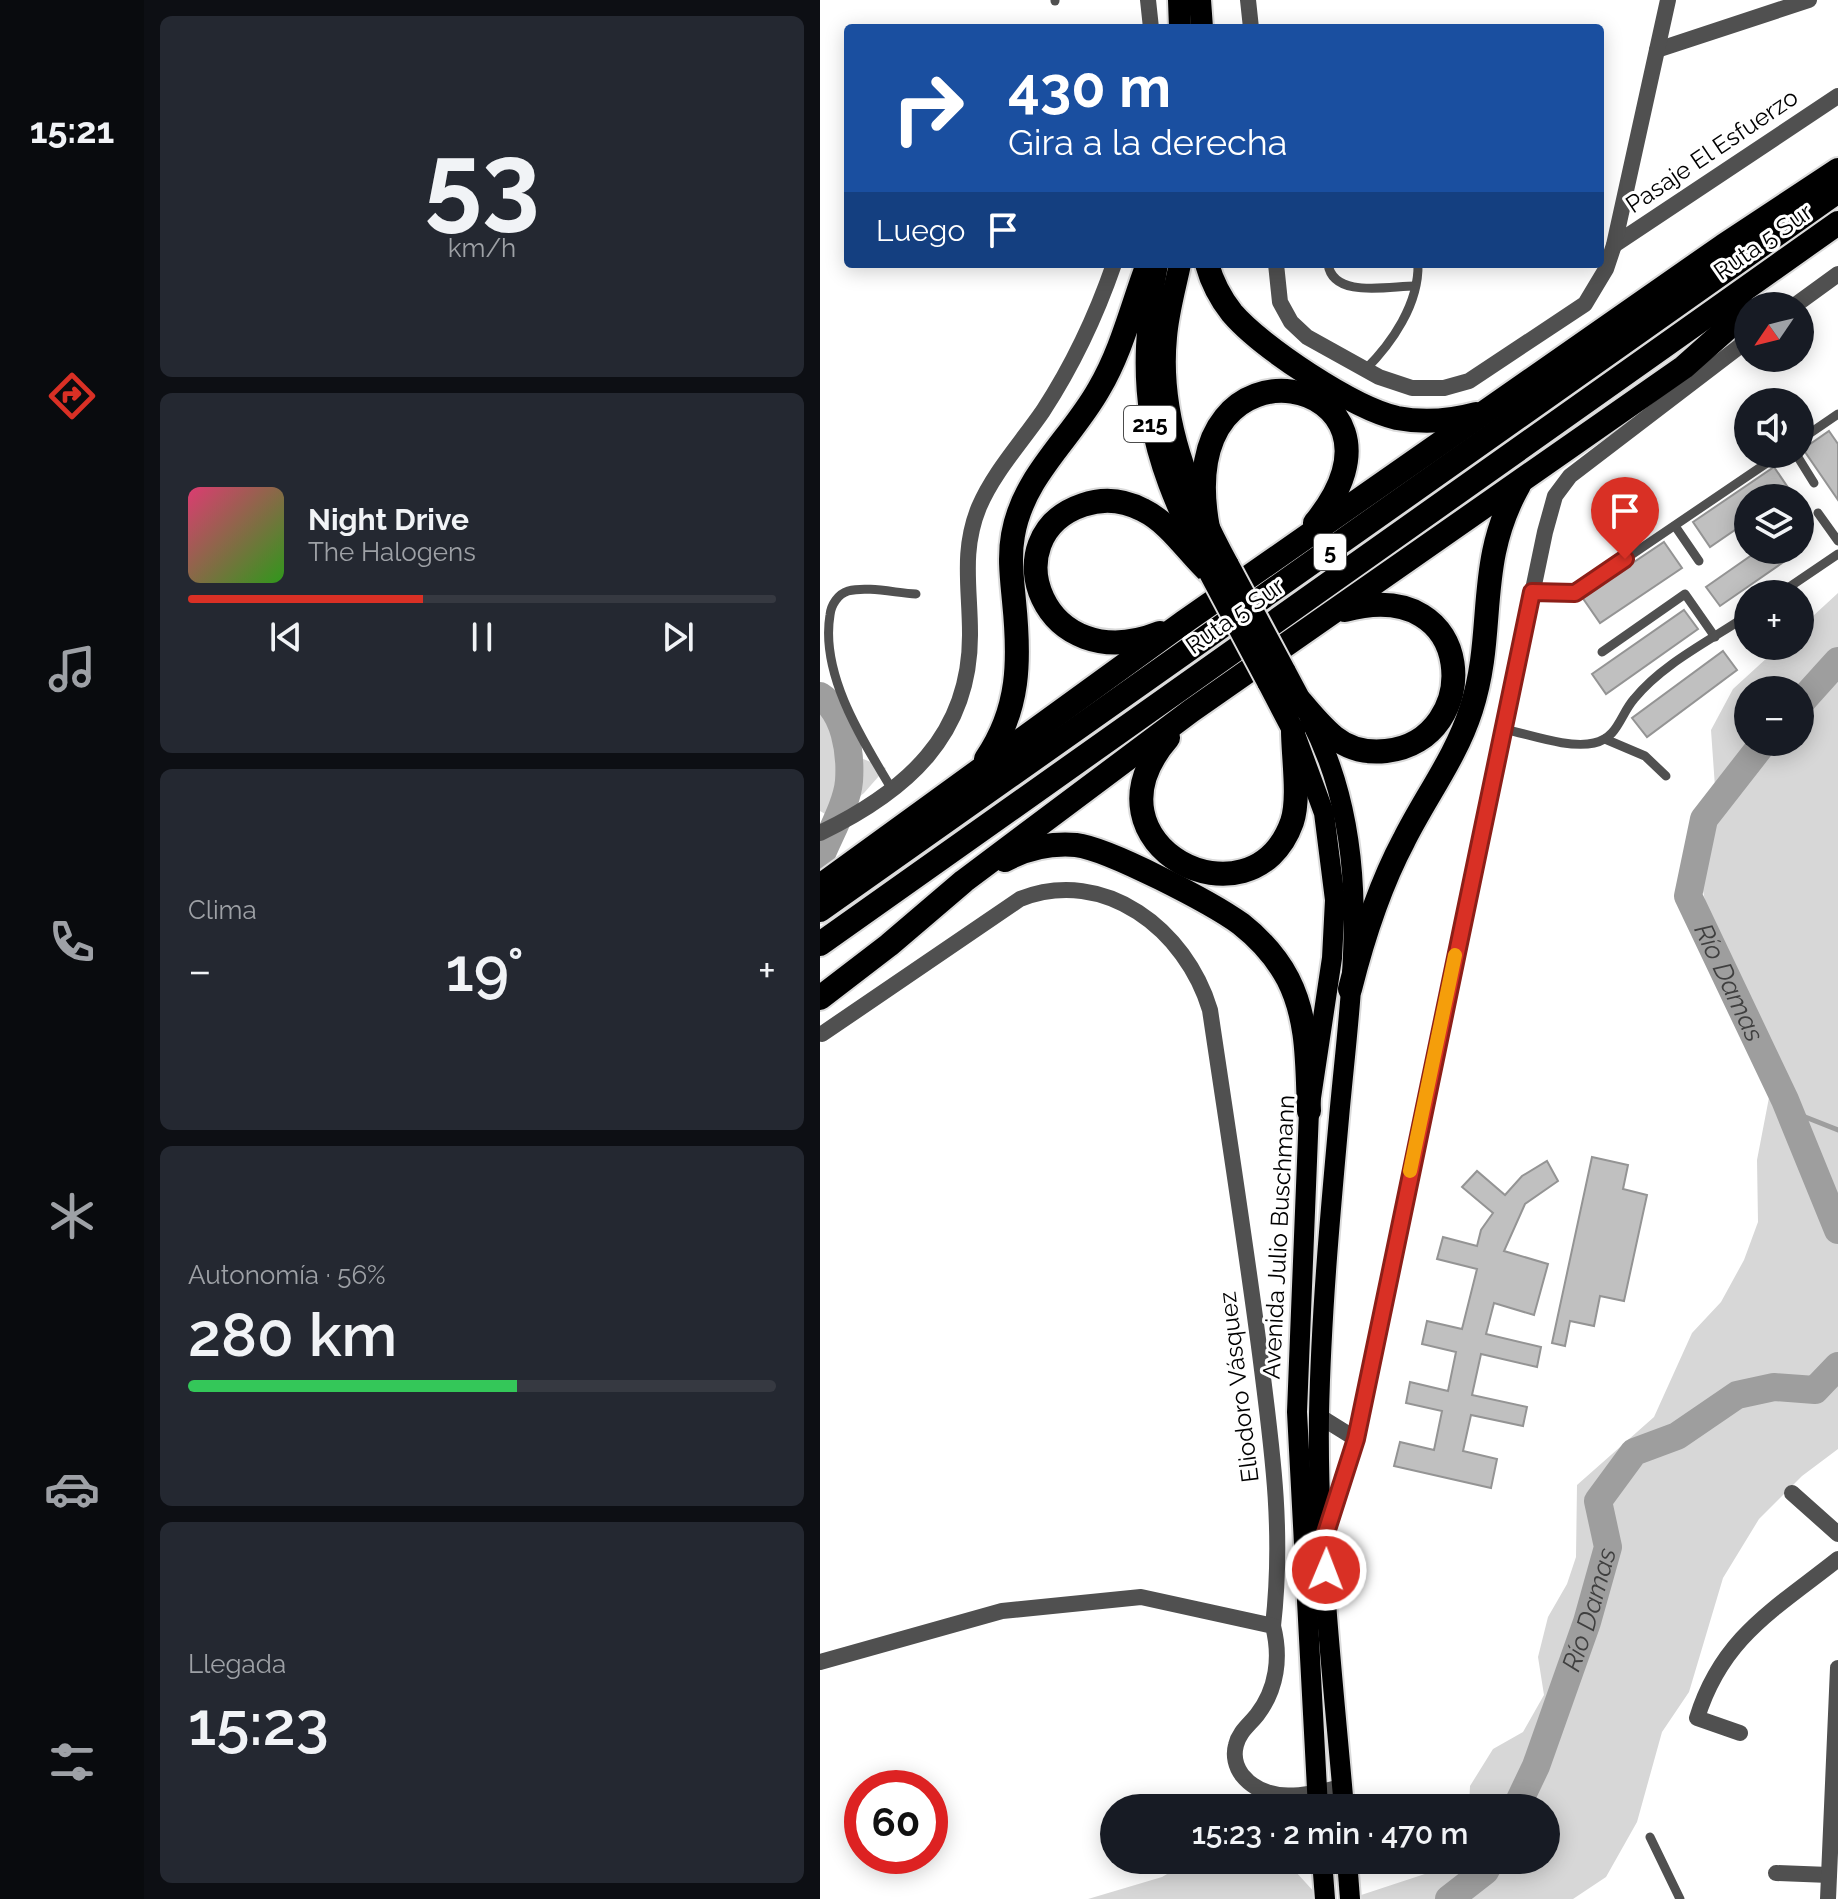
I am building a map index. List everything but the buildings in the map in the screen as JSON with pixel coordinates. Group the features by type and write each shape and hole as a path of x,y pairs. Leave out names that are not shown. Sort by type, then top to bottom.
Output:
{"highway":[{"path":"1179,0 1180,24"},
{"path":"1200,0 1202,24"},
{"path":"820,886 1184,622 1806,188 1838,170"},
{"name":"Ruta 5 Sur","path":"820,910 1838,191"},
{"path":"1767,292 1838,226"},
{"name":"Ruta 5 Sur","path":"820,944 1838,226"},
{"path":"973,775 1003,730 1017,683 1019,652 1011,555 1021,505 1037,474 1087,408 1109,371 1147,268"},
{"name":"215","path":"1156,268 1145,335 1148,410 1164,476 1219,569"},
{"name":"215","path":"1179,268 1166,339 1166,387 1183,463 1208,528 1219,569"},
{"path":"1209,268 1224,302 1245,326 1282,355 1363,407 1398,418 1426,421 1453,419 1490,410"},
{"path":"820,998 964,881 1191,711 1684,367 1734,322"},
{"path":"1208,528 1203,483 1217,429 1246,399 1267,391 1290,389 1312,396 1334,414 1343,433 1347,457 1339,489 1297,543"},
{"path":"1350,989 1363,940 1390,868 1454,754 1472,710 1483,662 1490,559 1502,520 1521,480"},
{"path":"1184,622 1153,636 1121,643 1095,642 1074,634 1056,620 1040,591 1038,557 1046,534 1059,518 1080,506 1106,500 1129,503 1161,521 1219,569 1276,676 1335,738 1357,749 1381,752 1404,747 1425,735 1442,718 1451,695 1453,669 1447,644 1432,623 1411,608 1375,603 1321,621"},
{"name":"Avenida Julio Buschmann","path":"1276,676 1293,730"},
{"path":"1191,711 1152,759 1140,795 1145,822 1158,845 1178,863 1203,873 1228,874 1252,867 1281,844 1295,810 1293,730"},
{"path":"964,881 1024,851 1073,845 1112,855 1239,923 1278,962 1294,993 1304,1026 1309,1111"}],"main road":[{"name":"Avenida Julio Buschmann","path":"1301,702 1327,755 1347,828 1355,906 1332,1196 1319,1416 1324,1539 1343,1794"},
{"name":"Avenida Julio Buschmann","path":"1293,730 1324,813 1335,900 1332,958 1309,1111 1297,1412 1318,1794"},
{"path":"1323,1874 1325,1899"},
{"path":"1348,1874 1350,1899"}],"street":[{"path":"1148,0 1151,24"},
{"path":"1248,0 1251,24"},
{"path":"1276,268 1280,302 1291,322 1307,337 1365,370 1412,388 1444,388 1469,381 1585,304 1596,288 1614,245 1668,0"},
{"path":"1657,50 1809,0"},
{"name":"Pasaje El Esfuerzo","path":"1614,245 1838,96"},
{"path":"820,833 856,816 897,789 937,744 961,693 971,635 966,562 978,509 995,477 1073,361 1112,268"},
{"path":"1813,292 1838,274"},
{"path":"1324,1539 1356,1439 1532,592 1545,532 1560,487 1614,440 1734,350"},
{"name":"Eliodoro Vásquez","path":"822,1034 1020,899 1047,890 1089,890 1114,898 1153,922 1180,948 1198,977 1210,1010 1255,1311 1275,1472 1280,1566 1273,1626 1277,1652 1275,1679 1264,1705 1237,1741 1235,1758 1245,1778 1275,1794"},
{"path":"1319,1416 1356,1439"},
{"path":"1792,1493 1838,1534"},
{"path":"1740,1733 1697,1718 1706,1688 1727,1653 1838,1559"},
{"path":"820,1662 1002,1611 1141,1597 1273,1626"},
{"path":"1828,1899 1836,1782 1838,1668"},
{"path":"1776,1873 1829,1875"}],"lane":[{"path":"1329,268 1332,277 1343,285 1415,286"},
{"path":"1365,370 1397,331 1415,286 1417,268"},
{"path":"1814,430 1838,414"},
{"path":"1532,592 1575,593 1760,468"},
{"path":"1805,468 1814,483"},
{"path":"1818,513 1838,541"},
{"path":"1675,526 1699,561"},
{"path":"1800,580 1838,554"},
{"path":"897,789 859,735 833,671 825,636 831,608 839,596 848,591 916,594"},
{"path":"1602,652 1685,594 1715,637"},
{"path":"1503,729 1584,744 1605,739 1616,730 1632,701 1652,680 1734,624"},
{"path":"1605,739 1645,756 1666,776"},
{"path":"1650,1837 1680,1899"}],"shaded area":[{"path":"1838,593 1838,1449 1802,1476 1759,1519 1723,1578 1689,1692 1662,1732 1637,1822 1606,1877 1573,1899 1349,1899 1425,1874 1560,1874 1560,1794 1470,1794 1470,1786 1493,1749 1523,1732 1544,1695 1538,1657 1548,1617 1567,1584 1576,1557 1577,1485 1654,1417 1692,1333 1721,1302 1744,1260 1758,1222 1757,1160 1772,1082 1772,1064 1749,1013 1717,960 1701,881 1700,850 1704,818 1715,787 1711,730 1734,688 1734,756 1814,756 1814,676 1747,676 1765,660 1814,660 1814,615"},
{"path":"820,695 853,755 886,768 864,793 832,818 820,811"},
{"path":"1167,1874 1298,1874 1316,1894 1333,1899 1088,1899"}],"waterway":[{"name":"Río Damas","path":"1814,688 1838,661"},
{"path":"820,696 829,703 841,722 849,770 845,800 820,858"},
{"name":"Río Damas","path":"1753,756 1704,819 1688,896 1785,1100 1838,1230"},
{"path":"1790,1111 1838,1130"},
{"name":"Río Damas","path":"1523,1794 1536,1766 1587,1622 1608,1547 1598,1501 1634,1452 1677,1436 1737,1395 1774,1387 1815,1390 1838,1366"},
{"name":"Río Damas","path":"1449,1899 1481,1874"}],"slow traffic":[{"path":"1410,1171 1455,955"}],"route":[{"path":"1326,1570 1324,1539 1356,1439 1532,592 1575,593 1625,559"}]}
